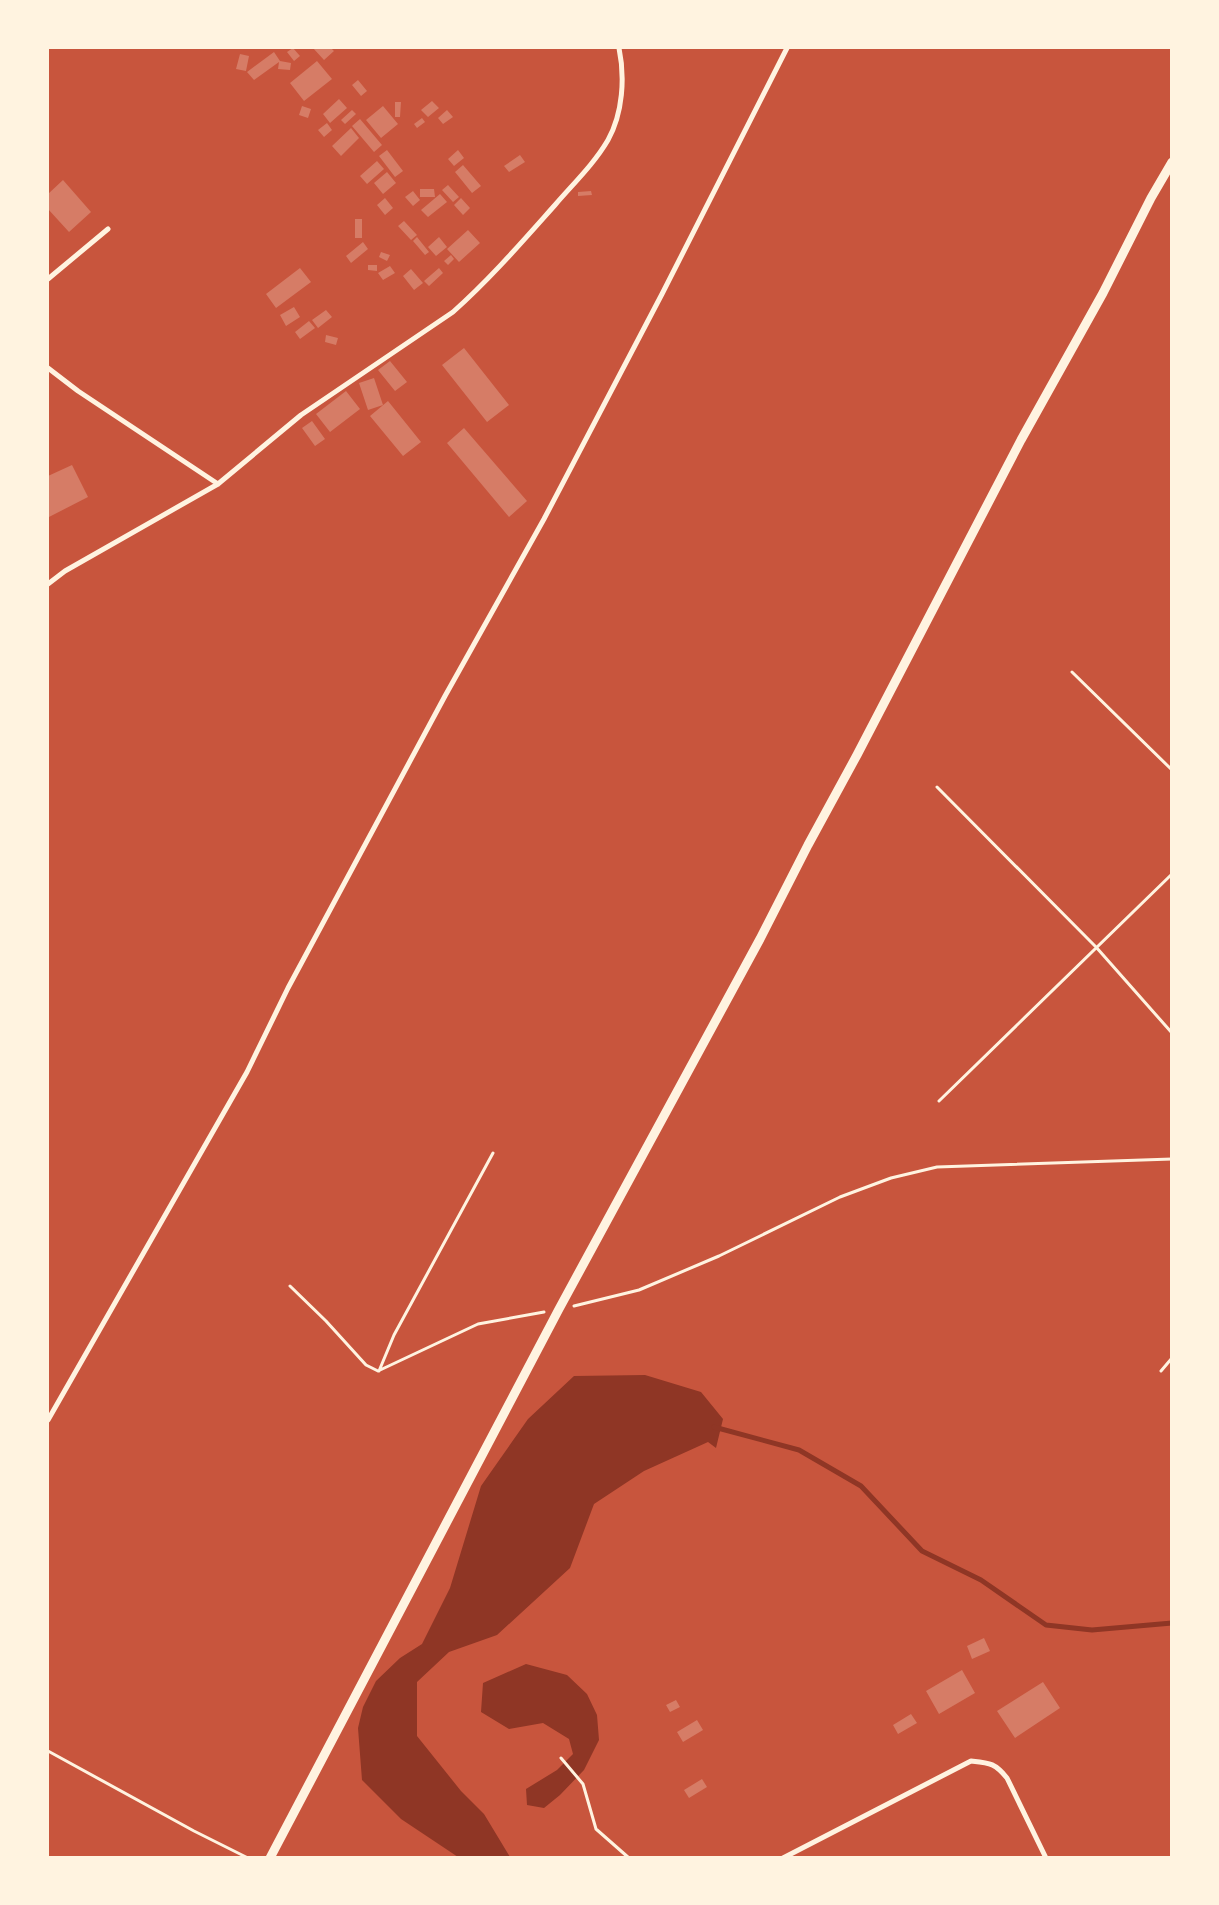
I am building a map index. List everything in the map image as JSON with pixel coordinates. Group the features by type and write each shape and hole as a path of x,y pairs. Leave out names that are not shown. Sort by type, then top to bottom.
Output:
{"street":[{"path":"48,584 65,571 218,484 301,415 453,312 476,292 582,174 608,140 619,111 622,91 619,48"},
{"path":"48,1420 247,1072 288,988 445,696 544,519 662,294 787,48"},
{"path":"270,1858 559,1309 760,939 1021,440 1172,162"},
{"path":"48,279 108,229"},
{"path":"48,368 78,391 218,484"},
{"path":"783,1858 971,1761 990,1763 1000,1769 1046,1858"}],"path":[{"path":"1072,672 1172,770"},
{"path":"937,786 1096,947 1172,1033"},
{"path":"939,1101 1172,874"},
{"path":"378,1372 394,1335 493,1152"},
{"path":"378,1372 478,1324 559,1309 639,1290 719,1256 840,1197 900,1176 937,1167 1172,1159"},
{"path":"290,1286 326,1321 366,1365 378,1372"},
{"path":"1161,1371 1172,1358"},
{"path":"48,1751 194,1831 248,1858"},
{"path":"561,1758 583,1784 596,1829 629,1858"}],"shaded area":[{"path":"645,1375 701,1392 723,1419 716,1448 708,1442 644,1471 594,1504 570,1568 497,1635 449,1652 417,1682 417,1736 461,1791 484,1814 510,1857 458,1857 401,1819 362,1780 358,1728 363,1707 376,1681 400,1658 422,1644 450,1588 481,1486 528,1419 574,1376"},
{"path":"526,1664 567,1675 587,1694 597,1715 599,1740 584,1770 560,1795 544,1808 527,1805 526,1789 557,1770 573,1754 569,1739 543,1723 509,1729 481,1712 483,1683"}],"building":[{"path":"293,48 300,56 294,61 287,52"},
{"path":"313,48 331,48 334,51 324,60"},
{"path":"274,52 280,61 291,63 290,70 278,69 279,62 254,80 247,72"},
{"path":"240,54 249,56 246,71 236,69"},
{"path":"317,61 332,79 304,101 290,83"},
{"path":"358,80 367,91 361,96 352,85"},
{"path":"339,99 347,108 330,123 323,114"},
{"path":"432,101 439,108 428,117 421,110"},
{"path":"395,102 401,102 400,117 395,117"},
{"path":"302,106 311,109 308,118 299,115"},
{"path":"383,106 398,124 381,138 366,120"},
{"path":"352,110 356,114 345,124 341,120"},
{"path":"447,110 453,117 443,124 438,118"},
{"path":"422,118 425,122 417,128 414,124"},
{"path":"360,119 382,145 374,152 352,126"},
{"path":"327,123 332,130 324,137 318,130"},
{"path":"351,128 359,138 341,156 332,146"},
{"path":"387,150 403,171 395,177 379,156"},
{"path":"458,150 464,158 454,166 448,159"},
{"path":"520,155 525,162 509,172 504,166"},
{"path":"377,161 384,169 367,184 360,176"},
{"path":"463,165 481,186 472,193 455,172"},
{"path":"387,172 396,183 383,194 374,183"},
{"path":"63,180 91,212 69,232 48,209 48,194"},
{"path":"448,185 459,197 453,202 442,190"},
{"path":"420,189 434,189 435,197 420,197"},
{"path":"413,191 420,200 413,206 405,197"},
{"path":"591,191 592,195 578,196 578,192"},
{"path":"440,194 447,202 428,217 421,210"},
{"path":"385,198 393,208 385,215 377,205"},
{"path":"461,198 470,208 463,215 454,205"},
{"path":"355,219 362,219 362,238 355,238"},
{"path":"404,221 417,235 411,240 398,226"},
{"path":"468,230 480,243 459,262 447,249"},
{"path":"417,237 429,252 425,255 413,241"},
{"path":"439,237 447,247 436,256 428,247"},
{"path":"363,242 368,249 351,263 346,256"},
{"path":"381,252 390,255 387,261 379,257"},
{"path":"451,255 454,259 448,265 444,261"},
{"path":"368,265 377,265 377,271 368,270"},
{"path":"390,266 395,273 383,280 378,273"},
{"path":"300,268 311,282 276,308 266,294"},
{"path":"439,268 443,273 429,286 424,281"},
{"path":"411,269 423,283 414,290 403,276"},
{"path":"294,307 300,317 286,326 280,315"},
{"path":"326,310 332,317 318,328 312,320"},
{"path":"309,321 315,328 300,339 295,332"},
{"path":"326,335 338,338 336,345 325,342"},
{"path":"464,348 509,405 487,422 442,365"},
{"path":"390,361 407,382 395,391 378,370"},
{"path":"374,378 383,405 368,410 359,383"},
{"path":"346,391 360,409 330,432 316,414"},
{"path":"388,401 421,442 403,456 370,416"},
{"path":"312,421 325,439 315,446 302,428"},
{"path":"464,428 527,501 509,517 447,443"},
{"path":"72,465 88,497 49,517 48,476"},
{"path":"984,1638 990,1651 972,1659 967,1646"},
{"path":"962,1670 975,1693 939,1714 926,1691"},
{"path":"1043,1682 1060,1708 1015,1738 997,1711"},
{"path":"676,1700 680,1707 670,1712 666,1705"},
{"path":"911,1714 917,1723 898,1734 893,1725"},
{"path":"697,1720 703,1730 683,1742 677,1732"},
{"path":"702,1779 707,1787 689,1798 684,1790"}],"waterway":[{"path":"714,1427 799,1450 861,1486 922,1551 981,1580 1046,1625 1092,1630 1172,1623"}]}
